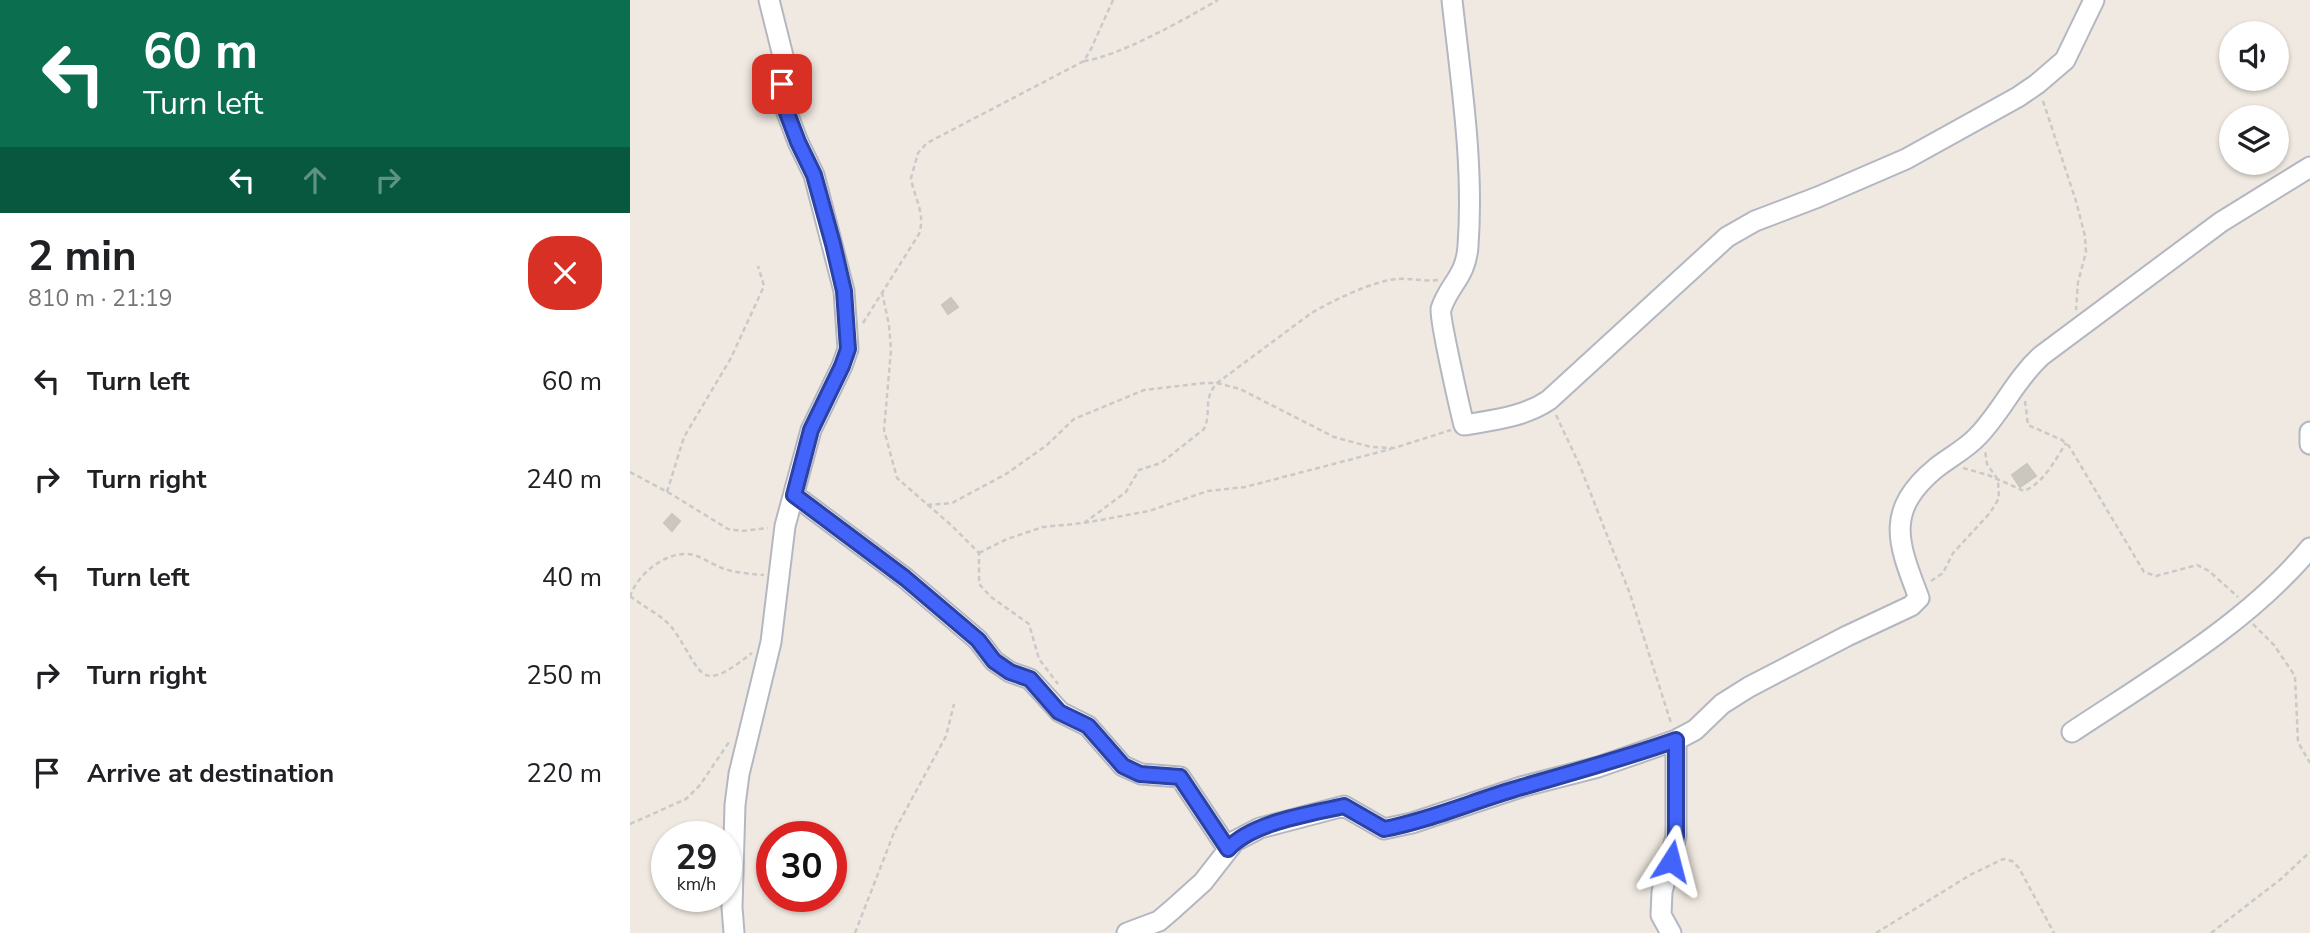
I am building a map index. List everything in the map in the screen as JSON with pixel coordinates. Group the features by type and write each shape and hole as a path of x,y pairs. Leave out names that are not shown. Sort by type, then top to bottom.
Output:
{"street":[{"path":"734,933 732,907 735,805 739,774 772,638 785,526 811,430 848,349 844,291 814,175 784,105 781,92 783,57 769,0"},
{"path":"1452,0 1470,160 1468,249 1463,272 1440,313 1464,425 1517,416 1549,400 1727,237 1755,221 1906,159 1992,113 2037,84 2065,60 2094,0"},
{"path":"1127,933 1159,921 1203,882 1235,841 1260,828 1344,806 1384,829 1412,823 1676,740 1695,730 1722,704 1749,687 1911,606 1919,598 1899,543 1899,524 1913,492 1943,464 1970,445 2020,377 2060,342 2221,222 2310,167"},
{"path":"2310,432 2310,444"},
{"path":"794,495 905,578 978,640 994,661 1010,672 1030,679 1059,712 1088,726 1123,766 1140,774 1180,777 1228,849"},
{"path":"2072,732 2178,661 2245,611 2266,594 2310,548"},
{"path":"1671,933 1661,915 1661,892 1676,836 1676,740"}],"path":[{"path":"1084,61 1112,0"},
{"path":"861,327 922,226 920,205 911,178 922,148 927,143 1084,61 1096,59 1142,39 1218,0"},
{"path":"2037,84 2085,236 2086,252 2078,282 2076,310"},
{"path":"667,492 684,437 731,358 764,286 758,266"},
{"path":"1084,523 1119,499 1139,470 1161,463 1204,429 1207,422 1208,396 1217,383 1326,304 1378,283 1398,279 1435,281 1463,272"},
{"path":"882,292 891,350 884,430 897,478 979,553 979,584 991,597 1029,624 1039,659 1064,691"},
{"path":"2020,377 2028,425 2066,443 2144,572 2157,576 2189,565 2202,567 2236,594 2253,624 2274,645 2295,676 2298,742 2310,763"},
{"path":"927,505 952,503 995,480 1047,445 1074,419 1144,390 1217,383 1240,389 1334,437 1371,447 1394,449"},
{"path":"1549,400 1580,466 1630,594 1676,740"},
{"path":"979,553 1007,539 1043,527 1084,523 1149,511 1209,491 1245,487 1394,449 1464,425"},
{"path":"1919,598 1929,583 1943,573 1959,545 1996,506 1999,498 1998,480 1987,464 1984,429"},
{"path":"1943,464 1978,472 2020,490 2028,490 2044,475 2066,443"},
{"path":"630,472 728,529 742,531 785,526"},
{"path":"772,638 729,671 709,676 695,666 673,628 630,596 637,579 658,564 677,555 689,554 723,568 764,575 778,586"},
{"path":"855,933 895,830 946,736 954,704"},
{"path":"630,824 686,799 700,785 730,740"},
{"path":"2211,933 2281,879 2310,852"},
{"path":"1876,933 1970,875 2003,859 2012,861 2018,868 2054,933"}],"building":[{"path":"951,298 958,307 948,314 942,305"},
{"path":"2027,464 2036,476 2020,487 2012,475"},
{"path":"672,514 680,521 672,531 664,523"}],"route":[{"path":"782,84 784,105 814,175 833,244 844,291 848,349 811,430 794,495 905,578 978,640 994,661 1010,672 1030,679 1059,712 1088,726 1123,766 1140,774 1180,777 1228,849 1235,841 1260,828 1344,806 1384,829 1412,823 1676,740 1676,836 1671,861"}]}
